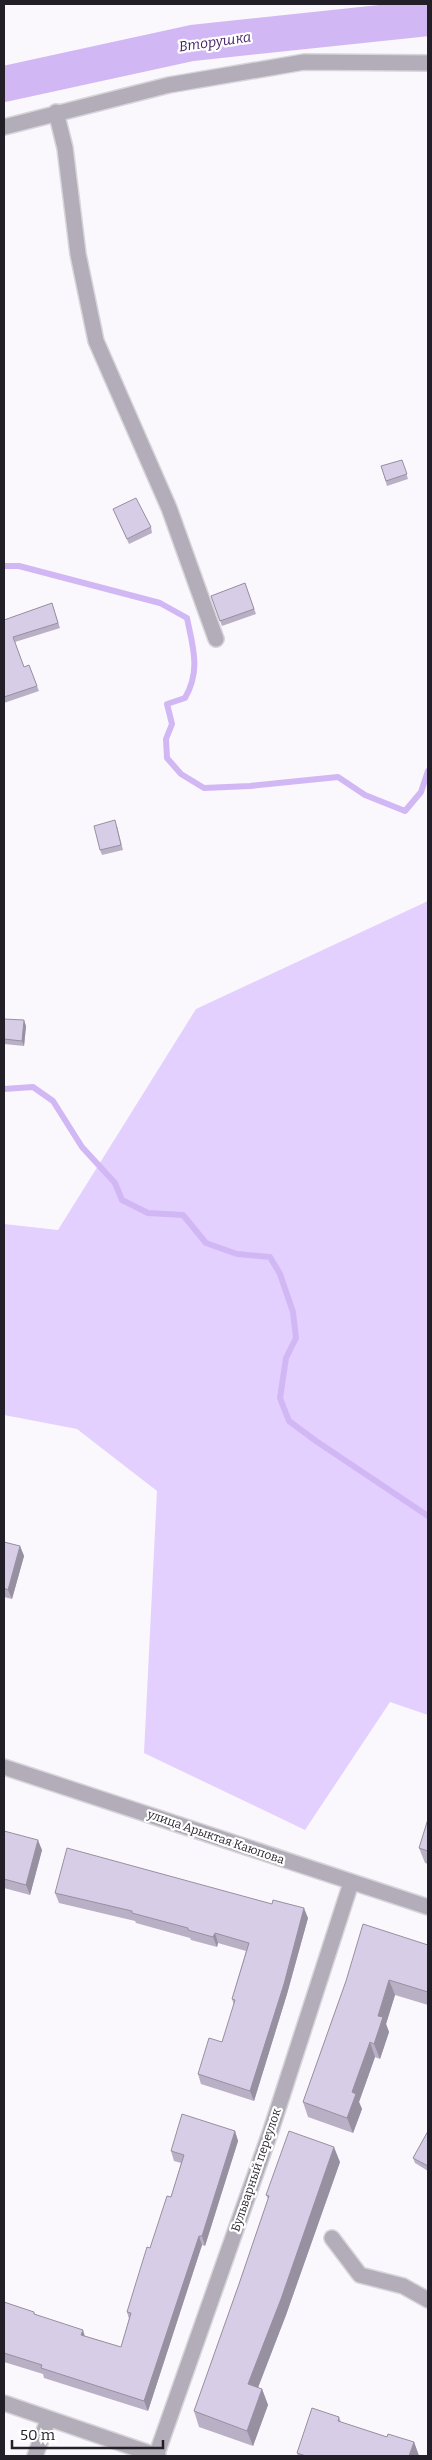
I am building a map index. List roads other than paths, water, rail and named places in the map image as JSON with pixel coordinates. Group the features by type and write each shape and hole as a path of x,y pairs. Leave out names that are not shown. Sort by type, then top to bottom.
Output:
{"street":[{"path":"4,127 56,112 169,85 304,62 428,62"},
{"path":"56,112 66,148 78,254 96,341 168,508 216,639"},
{"name":"улица Арыктая Каюпова","path":"4,1767 428,1907"},
{"name":"Бульварный переулок","path":"157,2456 271,2130 351,1883"},
{"path":"332,2238 360,2275 403,2286 428,2300"},
{"path":"4,2403 48,2420 157,2456"},
{"path":"35,2456 48,2420"}],"waterway":[{"name":"Вторушка","path":"4,84 192,43 428,18"},
{"path":"4,566 19,566 160,603 187,618 194,659 193,678 185,698 167,704 172,724 166,739 167,758 181,774 204,788 250,786 338,777 365,795 405,811 421,792 428,771"},
{"path":"4,1089 33,1087 53,1101 82,1147 115,1183 122,1200 148,1213 183,1215 206,1243 237,1254 270,1257 280,1274 293,1312 296,1338 286,1358 280,1398 289,1421 428,1516"}]}
